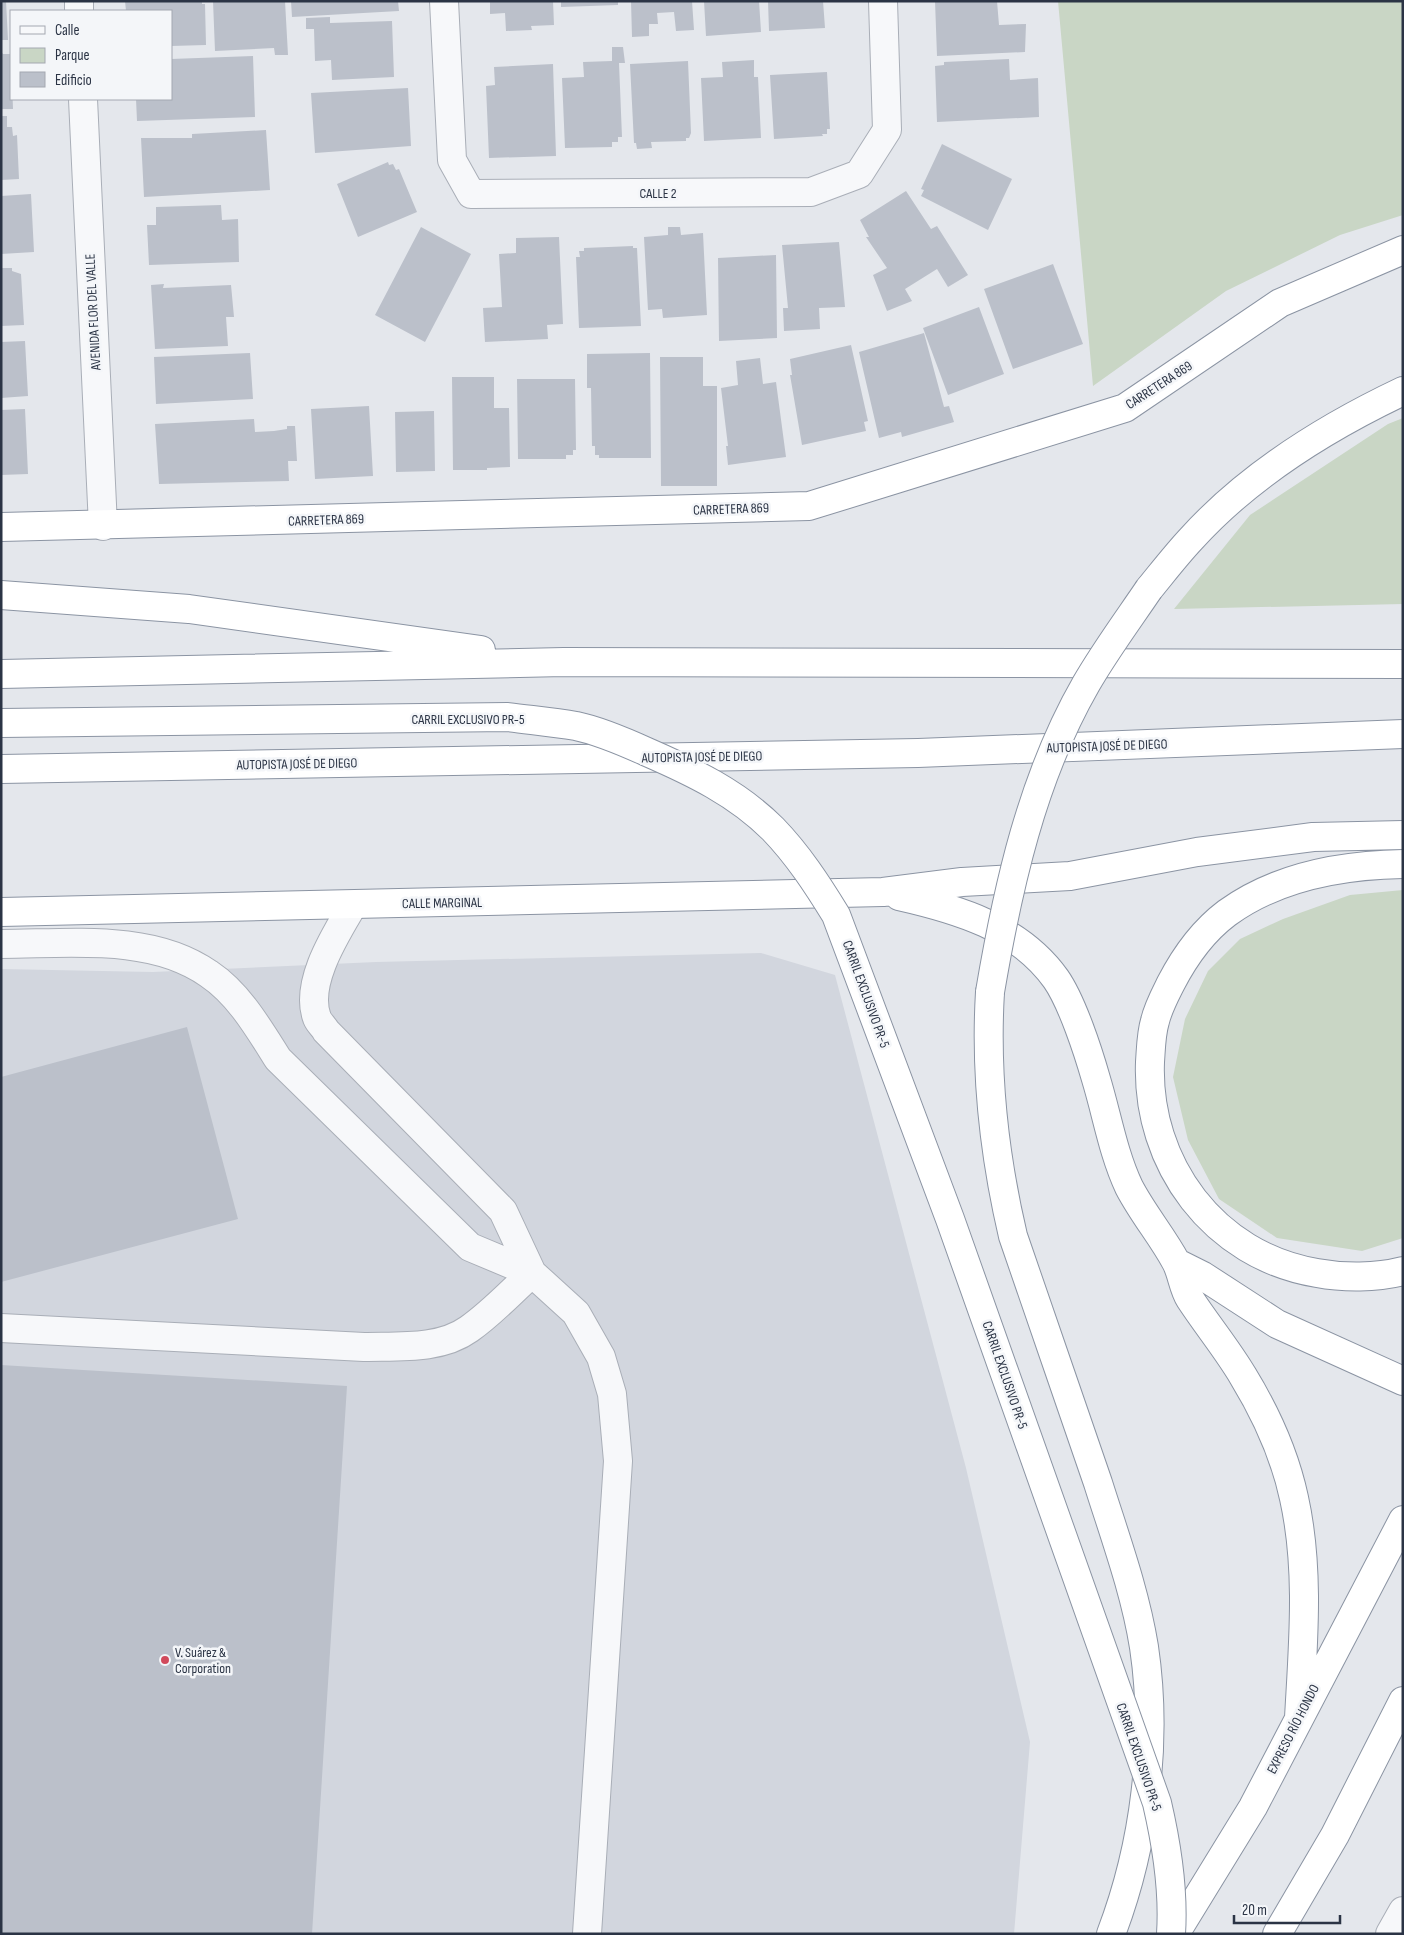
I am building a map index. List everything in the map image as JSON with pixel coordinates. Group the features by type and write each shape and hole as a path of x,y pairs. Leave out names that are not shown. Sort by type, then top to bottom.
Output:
{"highway":[{"name":"CARRETERA 869","path":"1,527 103,526 809,506 1125,408 1280,303 1403,250"},
{"path":"1111,1934 1131,1867 1143,1801 1149,1730 1144,1648 1125,1567 1013,1236 999,1169 989,1085 988,1033 990,992 1009,892 1036,794 1085,685 1149,589 1191,538 1262,476 1332,427 1403,391"},
{"path":"1,595 189,609 564,662"},
{"path":"1,674 564,662 1403,664"},
{"name":"CARRIL EXCLUSIVO PR-5","path":"1,724 508,717 544,721 577,726 624,742 695,773 728,792 772,829 812,875 836,914 947,1210 1157,1803 1167,1844 1173,1908 1171,1934"},
{"name":"AUTOPISTA JOSÉ DE DIEGO","path":"1,769 918,753 1403,734"},
{"path":"883,892 962,882 1070,876 1197,852 1313,837 1403,835"},
{"path":"1403,864 1373,864 1319,873 1286,883 1252,898 1227,913 1205,932 1188,952 1163,998 1154,1022 1150,1077 1152,1110 1169,1159 1184,1186 1218,1227 1270,1261 1302,1271 1330,1276 1361,1276 1403,1271"},
{"path":"883,892 958,911 1007,933 1056,979 1083,1042 1096,1079 1117,1157 1129,1186 1147,1218 1177,1263 1188,1296 1243,1376 1259,1406 1277,1447 1294,1497 1305,1603 1299,1718"},
{"name":"CALLE MARGINAL","path":"1,912 883,892"},
{"path":"1177,1263 1203,1276 1277,1324 1403,1381"},
{"name":"EXPRESO RÍO HONDO","path":"1175,1934 1253,1807 1403,1520"},
{"path":"1277,1934 1334,1835 1403,1701"}],"street":[{"name":"CALLE 2","path":"444,1 452,160 471,194 811,192 858,174 887,130 883,1"},
{"name":"AVENIDA FLOR DEL VALLE","path":"83,100 103,526"},
{"path":"353,904 327,950 318,974 315,1004 318,1019 326,1031 503,1212 532,1273"},
{"path":"1,944 106,944 147,949 174,956 209,973 232,994 278,1059 470,1247 532,1273 576,1313 601,1357 612,1394 618,1461 586,1934"},
{"path":"1,1328 364,1347 420,1346 448,1339 468,1330 532,1273"},
{"path":"1390,1934 1403,1911"}],"shaded area":[{"path":"761,953 835,975 966,1468 1030,1742 1014,1934 1,1934 1,969 153,972 376,962"}],"green space":[{"path":"1058,1 1403,1 1403,215 1340,235 1226,291 1093,386"},
{"path":"1403,418 1403,604 1174,609 1250,515 1388,424"},
{"path":"1403,890 1403,1238 1362,1251 1277,1238 1219,1199 1188,1140 1173,1077 1185,1019 1208,971 1240,939 1283,919 1350,895"}],"building":[{"path":"1,1 6,1 8,40 1,40"},
{"path":"125,1 202,1 202,4 205,4 206,45 172,46 172,10 126,10"},
{"path":"213,1 285,1 288,55 275,55 274,48 215,51"},
{"path":"291,1 398,1 399,11 292,17"},
{"path":"490,1 553,1 554,25 531,26 532,30 506,31 505,13 490,14"},
{"path":"561,1 618,1 618,5 561,7"},
{"path":"631,1 692,1 694,30 676,31 674,12 657,13 658,24 649,24 649,36 632,37"},
{"path":"704,1 759,1 761,32 706,36"},
{"path":"768,1 823,1 825,28 769,31"},
{"path":"935,1 997,1 999,25 1026,24 1025,52 937,56"},
{"path":"330,17 330,23 392,21 394,77 332,80 331,60 315,61 314,29 306,29 306,18"},
{"path":"612,47 623,47 625,63 619,63 622,137 618,137 618,142 612,142 612,147 565,148 562,78 584,77 583,62 612,61"},
{"path":"1,52 3,54 10,54 10,100 13,100 13,109 1,109"},
{"path":"253,56 255,117 137,121 136,100 172,100 172,59"},
{"path":"1009,59 1010,80 1038,78 1039,117 937,122 935,66 944,65 944,62"},
{"path":"754,60 754,77 758,77 761,138 704,141 701,78 723,77 722,62"},
{"path":"688,61 691,133 689,138 686,138 686,141 651,142 652,148 637,149 636,143 634,143 630,64"},
{"path":"553,64 556,156 489,158 486,86 495,85 494,67"},
{"path":"827,72 830,129 827,129 827,134 822,134 823,136 774,139 770,75"},
{"path":"408,88 411,146 315,153 311,93"},
{"path":"1,116 7,116 7,127 12,127 13,136 17,135 19,179 1,180"},
{"path":"266,130 270,190 144,197 141,138 192,138 192,134"},
{"path":"942,144 1012,179 988,230 921,196 924,190 921,189"},
{"path":"388,162 389,165 393,164 396,170 399,169 417,212 358,237 337,184"},
{"path":"906,191 931,229 937,226 968,275 948,287 937,269 905,289 912,301 887,311 873,275 887,268 866,237 869,237 860,220"},
{"path":"31,194 34,252 1,254 1,196"},
{"path":"221,205 222,220 238,219 239,262 149,265 147,225 156,225 156,207"},
{"path":"421,227 471,254 425,342 375,315"},
{"path":"668,227 680,227 681,235 703,233 707,315 663,318 662,309 648,310 644,237 668,235"},
{"path":"559,237 563,324 547,325 548,339 485,342 483,308 502,307 499,254 516,253 516,238"},
{"path":"839,242 845,307 819,308 820,329 784,331 783,308 788,308 782,245"},
{"path":"633,246 633,248 637,248 641,326 579,328 576,257 580,257 579,251 584,251 584,248"},
{"path":"776,255 777,338 719,341 718,258"},
{"path":"1053,264 1083,344 1013,369 984,289"},
{"path":"1,268 12,268 12,271 21,274 24,325 1,326"},
{"path":"164,284 163,288 231,285 234,317 226,317 228,346 155,349 151,285"},
{"path":"979,307 1004,374 948,395 923,328"},
{"path":"924,333 944,407 949,406 954,422 902,437 901,432 879,438 859,352"},
{"path":"25,341 28,396 1,398 1,342"},
{"path":"851,345 868,421 864,422 866,431 802,445 790,375 792,375 790,359"},
{"path":"250,353 253,399 156,404 154,357"},
{"path":"650,353 651,458 599,458 599,455 595,455 595,446 592,446 591,388 587,388 587,354"},
{"path":"660,357 703,357 703,386 717,386 717,486 661,486"},
{"path":"760,358 763,384 776,382 786,457 728,465 726,446 728,446 721,388 738,385 736,361"},
{"path":"452,377 494,377 494,408 509,408 510,467 487,468 487,470 453,470"},
{"path":"517,379 575,379 576,450 573,450 573,455 566,455 566,459 518,459"},
{"path":"369,406 373,476 315,479 311,409"},
{"path":"25,409 28,474 1,475 1,410"},
{"path":"434,411 435,471 396,472 395,412"},
{"path":"254,419 255,432 274,431 287,429 287,426 295,426 297,461 288,461 289,481 159,484 155,424"},
{"path":"187,1027 238,1219 1,1282 1,1077"},
{"name":"V. Suárez & Corporation","path":"1,1365 347,1386 312,1934 1,1934"}],"place":[{"name":"V. Suárez & Corporation","path":"165,1660"}]}
